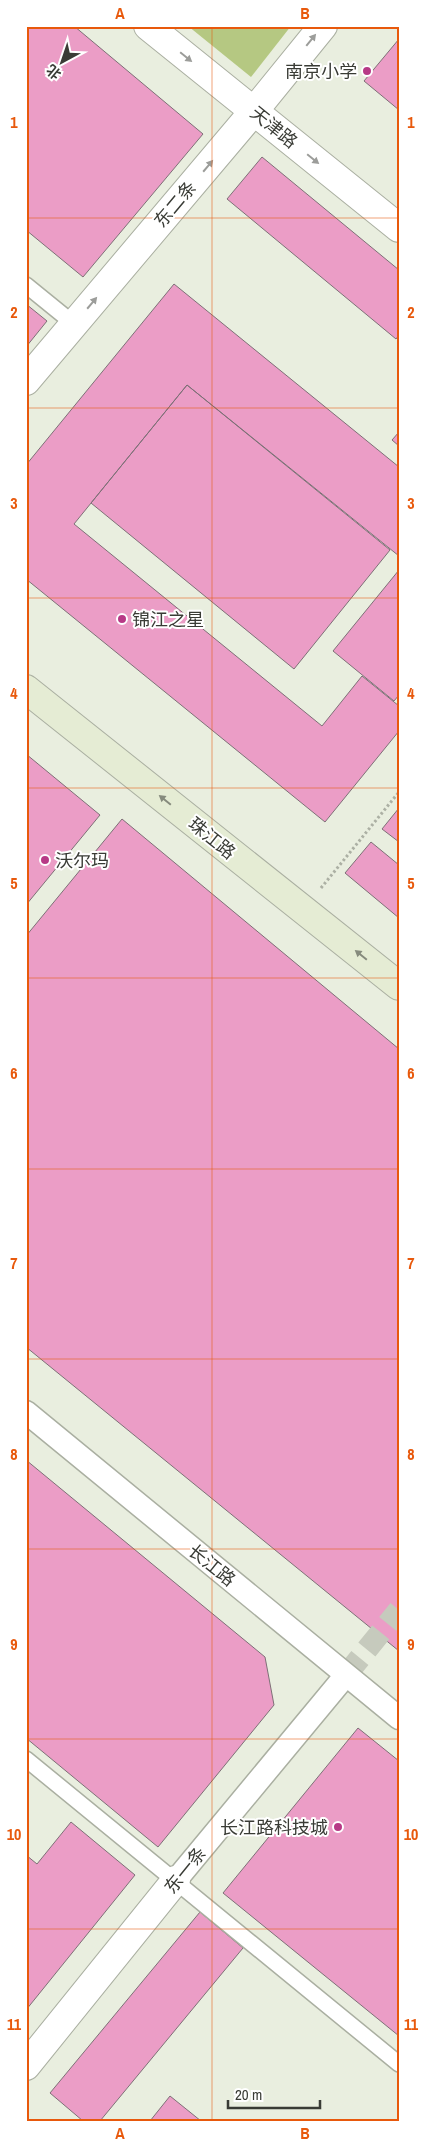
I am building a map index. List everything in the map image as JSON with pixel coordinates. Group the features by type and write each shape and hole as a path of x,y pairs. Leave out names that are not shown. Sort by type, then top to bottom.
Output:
{"main road":[{"name":"珠江路","path":"26,689 399,986"}],"street":[{"name":"天津路","path":"148,26 399,228"},
{"name":"东二条","path":"26,381 254,111 323,26"},
{"name":"长江路","path":"26,1412 399,1718"},
{"name":"东一条","path":"26,2066 176,1880 346,1676"}],"lane":[{"path":"26,284 74,324"},
{"path":"26,1759 399,2064"}],"path":[{"path":"303,909 399,792"}],"green space":[{"path":"188,26 291,26 251,77"}],"building":[{"path":"26,26 74,26 203,134 83,277 26,230"},
{"path":"399,39 399,110 364,81"},
{"path":"262,157 399,270 399,335 396,339 227,199"},
{"path":"174,284 399,467 399,556 187,385 74,524 322,726 362,676 399,706 399,731 325,822 26,579 26,465"},
{"path":"26,304 47,321 26,347"},
{"path":"187,385 390,550 294,669 91,503"},
{"path":"399,432 399,446 392,440"},
{"path":"399,570 399,695 394,701 333,651"},
{"name":"沃尔玛","path":"26,754 100,815 26,905"},
{"path":"399,808 399,842 382,829"},
{"path":"122,819 399,1049 399,1651 26,1347 26,936"},
{"path":"371,842 399,865 399,918 345,873"},
{"path":"26,1460 265,1657 274,1705 158,1847 26,1738"},
{"name":"长江路科技城","path":"358,1728 399,1761 399,2036 223,1893"},
{"path":"71,1822 135,1875 26,2010 26,1855 37,1864"},
{"path":"200,1912 243,1948 100,2121 83,2121 50,2093"},
{"path":"170,2096 201,2121 150,2121"}],"tunnel":[{"path":"346,1675 399,1610"}],"place":[{"name":"南京小学","path":"367,71"},
{"name":"锦江之星","path":"122,619"},
{"name":"沃尔玛","path":"45,860"},
{"name":"长江路科技城","path":"338,1827"}]}
